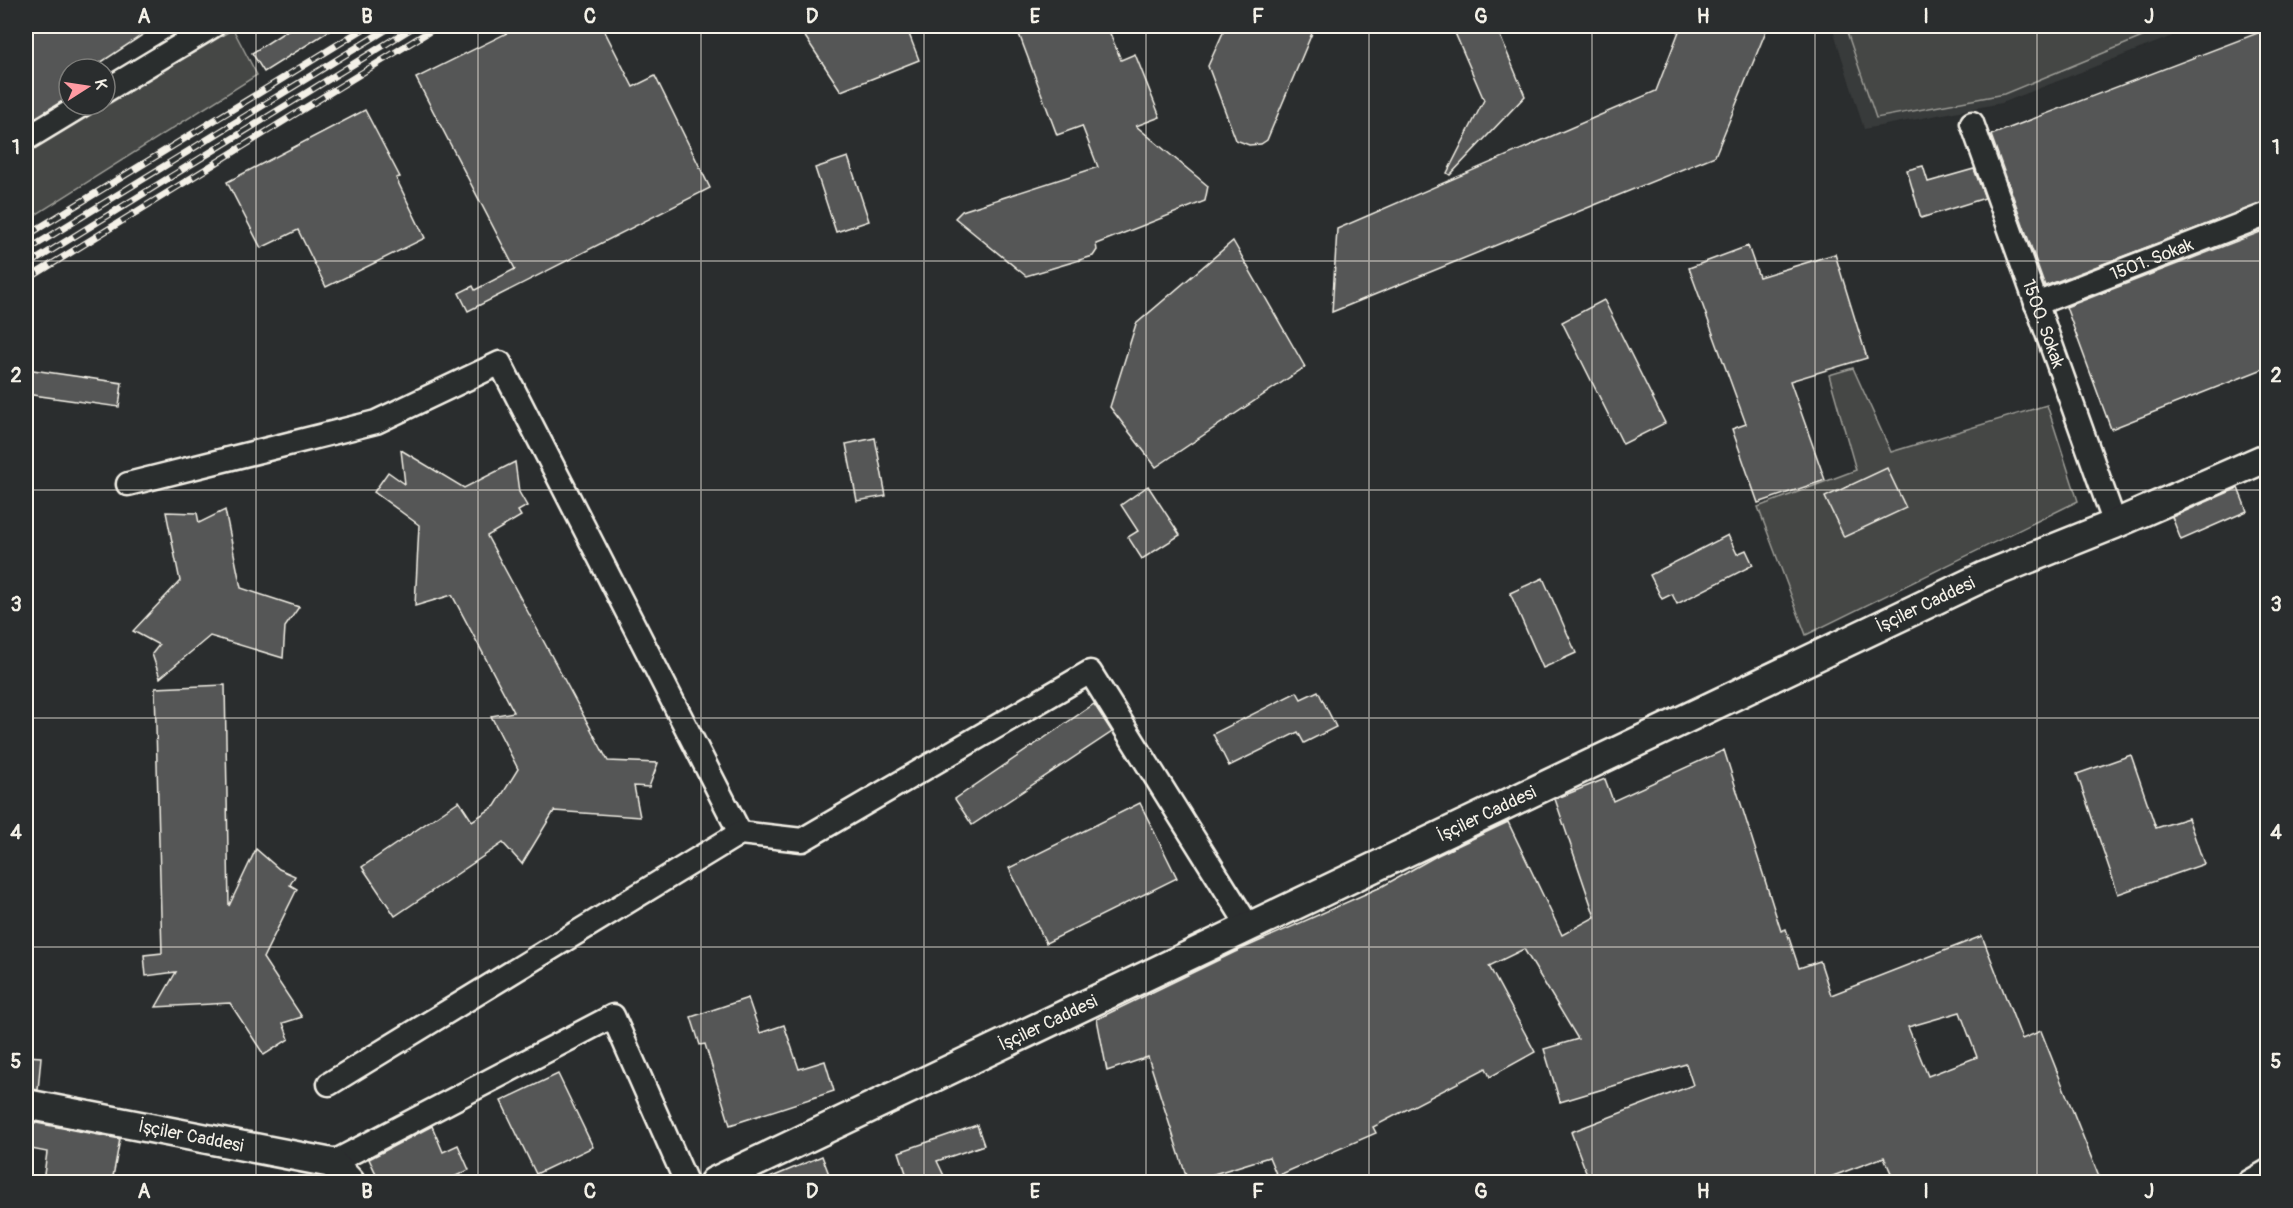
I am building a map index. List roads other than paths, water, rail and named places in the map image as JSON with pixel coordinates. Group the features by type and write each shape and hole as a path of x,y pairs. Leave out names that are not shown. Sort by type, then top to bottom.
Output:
{"street":[{"path":"117,84 213,26"},
{"path":"26,139 62,117"},
{"name":"1500. Sokak","path":"1972,123 2115,524"},
{"name":"1501. Sokak","path":"2036,304 2268,214"},
{"path":"128,484 376,422 500,363 740,833"},
{"name":"İşçiler Caddesi","path":"714,1182 1985,576 2115,524 2268,457"},
{"path":"329,1084 740,833 802,840 1090,672 1249,927"},
{"path":"341,1173 613,1016 686,1182"},
{"name":"İşçiler Caddesi","path":"26,1104 341,1173"},
{"path":"2249,1182 2268,1171"}],"railway":[{"path":"26,236 368,26"},
{"path":"26,251 392,26"},
{"path":"26,266 415,26"},
{"path":"26,280 438,26"}]}
